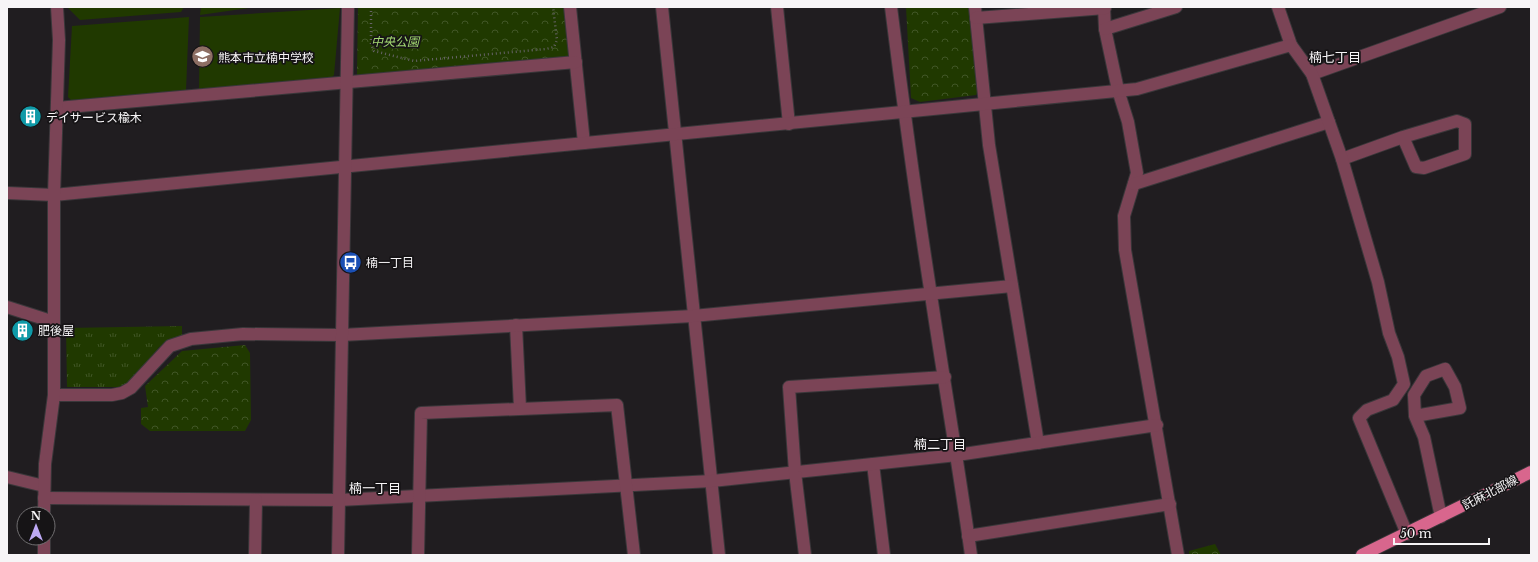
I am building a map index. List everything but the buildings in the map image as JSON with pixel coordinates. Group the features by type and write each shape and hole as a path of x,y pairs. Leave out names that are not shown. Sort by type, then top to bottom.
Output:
{"main road":[{"name":"託麻北部線","path":"1362,555 1531,472"}],"street":[{"path":"44,506 45,464 54,395 54,195 59,40 57,7"},
{"path":"338,555 348,7"},
{"path":"570,7 584,143"},
{"path":"662,7 719,555"},
{"path":"777,7 789,124"},
{"path":"891,7 904,113 971,555"},
{"path":"1038,443 989,145 986,104 975,12 1104,7 1105,29 1118,90 1128,122 1137,173 1124,216 1125,250 1157,425 1178,555"},
{"path":"1105,29 1176,7"},
{"path":"1278,7 1291,45 1312,74 1342,159 1378,282 1389,333 1398,357 1404,384 1393,400 1367,410 1359,418 1407,534"},
{"path":"1312,74 1500,7"},
{"path":"7,193 54,195 1137,89 1291,45"},
{"path":"57,108 346,84 576,62"},
{"path":"1342,159 1403,137 1461,121 1465,124 1465,154 1424,168 1416,167 1403,137"},
{"path":"1134,184 1329,122"},
{"path":"54,395 112,395 122,393 131,388 170,346 191,339 243,334 342,335 693,316 1012,286"},
{"path":"7,307 54,322"},
{"path":"516,325 520,408"},
{"path":"1415,416 1460,408 1455,387 1445,368 1426,376 1414,395 1415,416 1424,437 1441,517"},
{"path":"805,555 795,472 789,387 945,377"},
{"path":"418,555 421,413 616,405 627,486 634,555"},
{"path":"44,498 339,500 627,486 682,481 712,481 957,455 1157,425"},
{"path":"873,464 884,555"},
{"path":"7,477 44,486"},
{"path":"254,555 256,500"},
{"path":"968,536 1170,504"}],"path":[{"path":"371,7 371,44 374,51 414,60 546,49 554,47 557,40 553,7"}],"green space":[{"path":"67,7 184,7 181,12 80,20"},
{"path":"201,7 256,7 200,15"},
{"name":"中央公園","path":"358,7 564,7 569,55 565,59 363,79 357,75"},
{"path":"906,7 970,7 979,89 976,95 920,102 911,98"},
{"path":"340,8 334,75 332,77 199,89 200,17"},
{"path":"189,17 186,90 71,100 68,97 72,26"},
{"path":"182,326 182,337 159,347 135,378 122,387 67,387 66,328"},
{"path":"245,345 250,353 251,420 245,431 150,431 141,424 141,408 148,407 145,386 182,351"},
{"path":"1215,544 1221,555 1189,555 1189,551"}],"place":[{"name":"熊本市立楠中学校","path":"203,57"},
{"name":"デイサービス楡木","path":"30,117"},
{"name":"楠一丁目","path":"351,262"},
{"name":"肥後屋","path":"23,330"}],"district":[{"name":"楠七丁目","path":"1335,57"},
{"name":"楠二丁目","path":"940,444"},
{"name":"楠一丁目","path":"375,488"}]}
